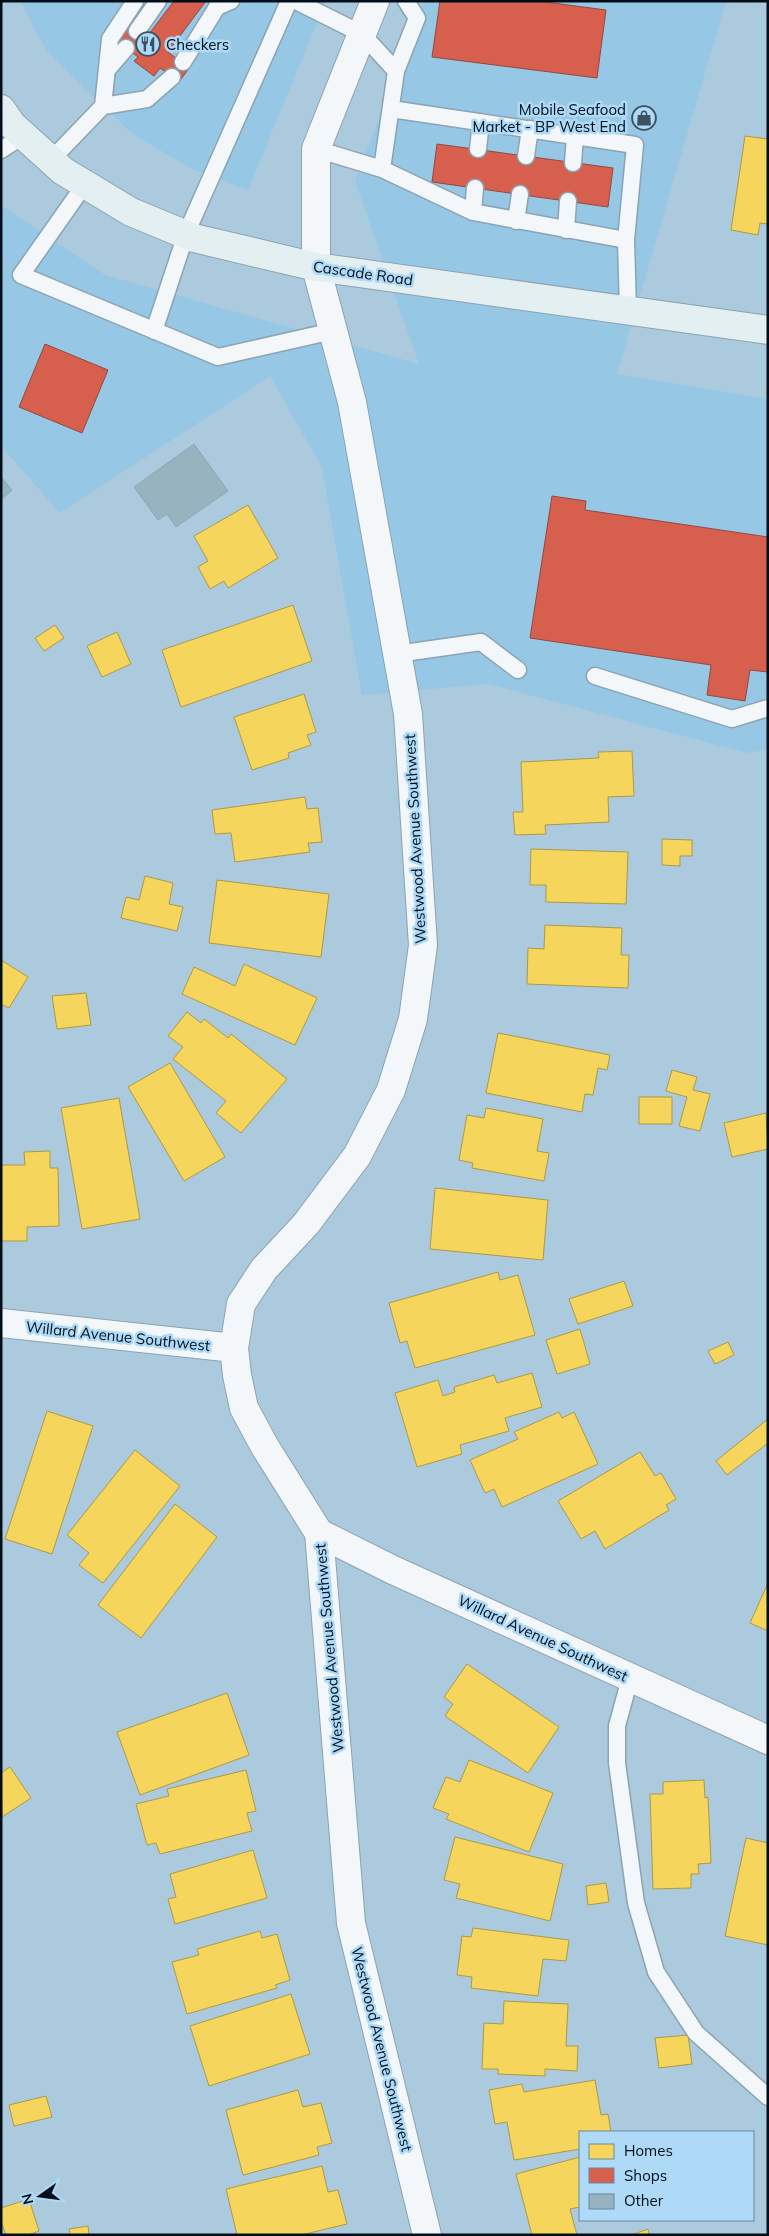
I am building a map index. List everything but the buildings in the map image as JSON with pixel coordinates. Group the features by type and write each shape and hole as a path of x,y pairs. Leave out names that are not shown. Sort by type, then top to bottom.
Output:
{"main road":[{"name":"Cascade Road","path":"1,109 12,125 63,171 131,212 194,238 316,267 768,330"}],"street":[{"path":"316,149 375,1"},
{"name":"Westwood Avenue Southwest","path":"316,149 316,267 352,402 408,714 423,945 413,1019 391,1090 357,1156 306,1224 264,1269 241,1304 234,1348 244,1408 265,1447 319,1533 351,1922 427,2235"},
{"name":"Willard Avenue Southwest","path":"1,1323 234,1348"},
{"name":"Willard Avenue Southwest","path":"319,1533 393,1570 768,1740"}],"lane":[{"path":"103,106 110,39 135,1"},
{"path":"137,31 158,1"},
{"path":"183,62 217,7 231,1"},
{"path":"154,331 186,234 289,1"},
{"path":"296,1 362,34 396,71"},
{"path":"382,169 396,71 417,18 406,1"},
{"path":"107,70 126,48"},
{"path":"51,160 103,106 147,99 172,77"},
{"path":"390,109 635,145 626,240 628,311"},
{"path":"478,149 481,122"},
{"path":"526,156 530,129"},
{"path":"1,150 24,134"},
{"path":"572,162 575,136"},
{"path":"316,149 382,169 473,212 626,240"},
{"path":"85,184 20,275 218,357 333,331"},
{"path":"473,212 475,188"},
{"path":"516,221 520,194"},
{"path":"566,230 568,201"},
{"path":"397,654 481,642 518,670"},
{"path":"595,676 732,718 768,708"},
{"path":"630,1678 617,1726 618,1763 636,1903 656,1972 696,2033 768,2097"}],"shaded area":[{"path":"20,1 326,1 248,190 194,170 131,133 46,50"},
{"path":"424,1 726,1 617,374 768,399 768,749 747,753 488,684 362,695 322,468 270,376 60,513 1,446 1,205 105,275 419,364 355,181"}],"place":[{"name":"Checkers","path":"148,44"},
{"name":"Mobile Seafood Market - BP West End","path":"644,118"}]}
